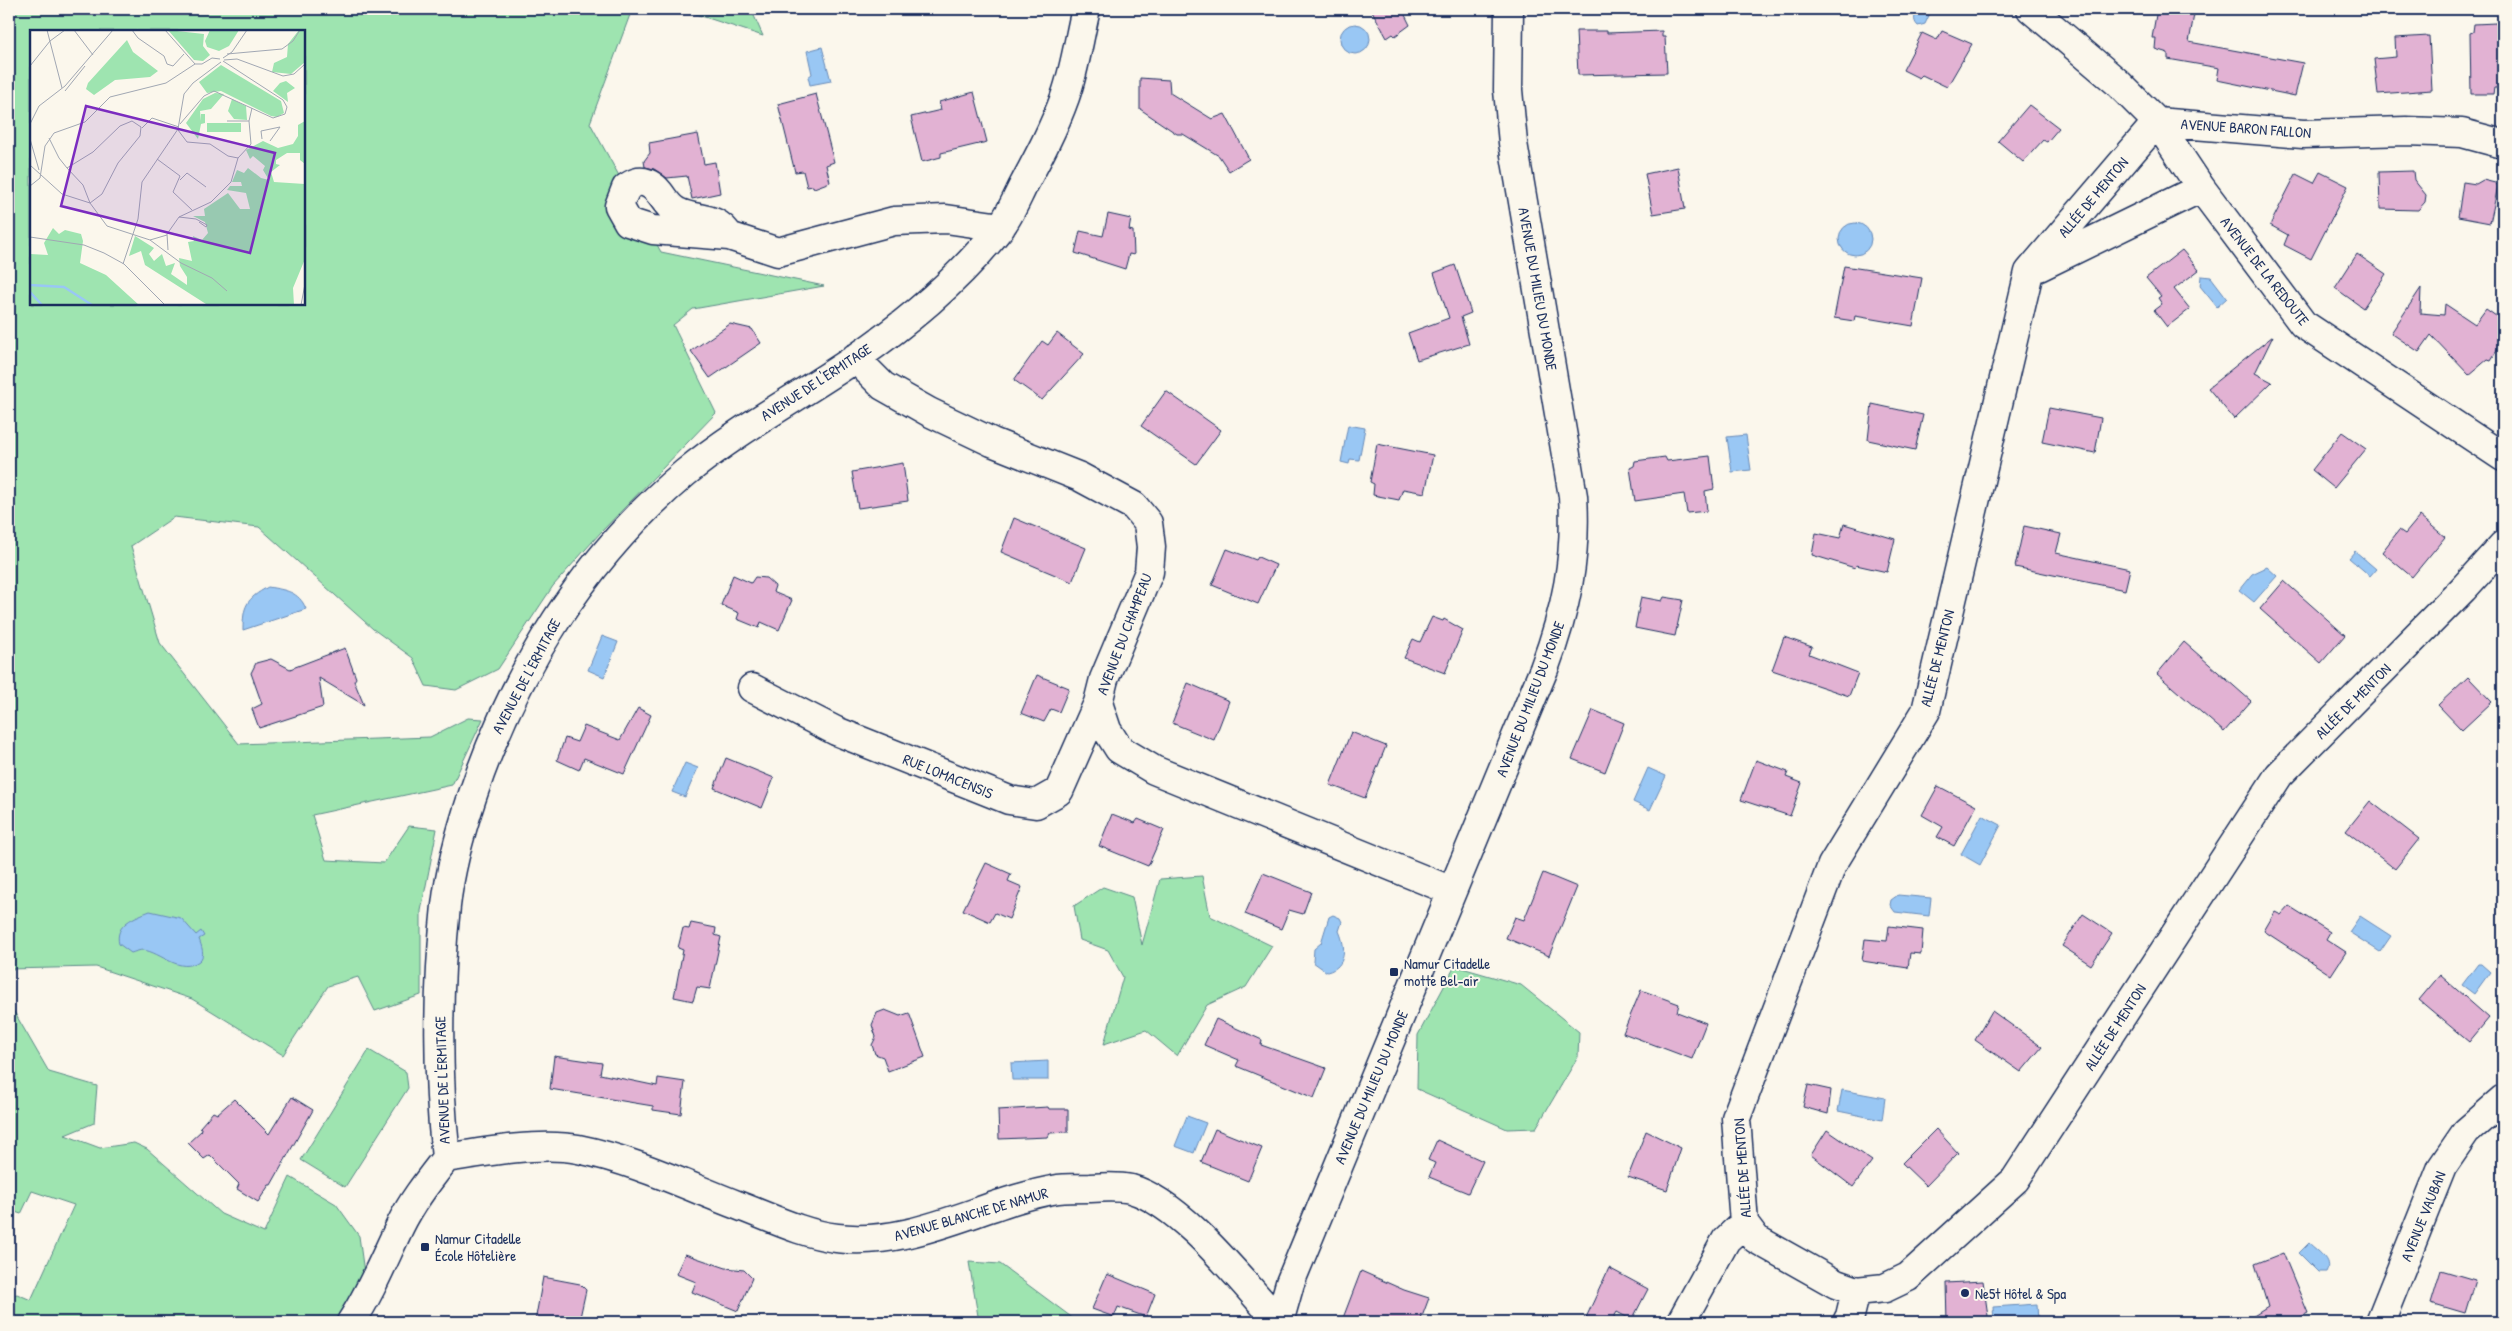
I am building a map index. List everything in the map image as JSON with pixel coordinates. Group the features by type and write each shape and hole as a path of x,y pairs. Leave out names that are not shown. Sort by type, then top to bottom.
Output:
{"street":[{"name":"AVENUE DE L'ERMITAGE","path":"351,1322 368,1296 401,1224 422,1190 446,1158 440,1104 440,1005 446,905 459,836 487,752 547,632 589,572 640,514 684,474 730,438 855,358 934,298 1001,227 1035,165 1065,97 1086,9"},
{"name":"AVENUE DU MILIEU DU MONDE","path":"1279,1322 1290,1283 1552,648 1567,596 1574,551 1573,496 1513,144 1508,77 1509,9"},
{"path":"2031,9 2117,82 2157,122"},
{"name":"AVENUE BARON FALLON","path":"2157,122 2303,134 2406,131 2462,133 2503,144"},
{"name":"AVENUE DE LA REDOUTE","path":"2157,122 2201,188 2303,324 2503,457"},
{"name":"ALLÉE DE MENTON","path":"2157,122 2029,272 1926,711 1832,865 1736,1118 1744,1223 1756,1239 1836,1284 1856,1291 1885,1288 1908,1277 2016,1180 2279,775 2463,589 2503,545"},
{"name":"ALLÉE DE MENTON","path":"2029,272 2201,188"},
{"path":"729,236 778,252 894,221 946,219 1001,227"},
{"name":"AVENUE DU CHAMPEAU","path":"855,358 883,386 929,412 992,442 1080,477 1134,506 1148,523 1151,547 1149,572 1104,679 1098,703 1107,730 1119,749 1154,770 1452,891"},
{"name":"RUE LOMACENSIS","path":"752,688 836,731 1009,800 1036,804 1058,790 1098,703"},
{"name":"AVENUE VAUBAN","path":"2380,1322 2442,1167 2466,1132 2503,1100"},
{"name":"AVENUE BLANCHE DE NAMUR","path":"446,1158 499,1151 576,1149 631,1164 802,1230 836,1238 885,1239 911,1234 957,1221 1002,1204 1059,1189 1111,1187 1130,1189 1151,1198 1191,1227 1279,1322"},
{"path":"1681,1322 1726,1240 1744,1223"},
{"path":"1847,1322 1856,1291"}],"green space":[{"path":"9,9 659,9 631,12 590,123 661,252 824,286 693,309 673,325 716,413 601,532 553,586 498,669 456,690 426,686 413,658 373,629 259,527 174,517 131,546 160,643 239,744 430,737 468,718 483,719 452,785 312,815 326,860 384,863 409,826 437,829 421,911 421,995 375,1011 358,977 328,986 283,1055 192,999 96,967 9,969"},
{"path":"680,9 751,9 763,36"},
{"path":"1202,876 1210,916 1272,946 1246,987 1207,1005 1177,1056 1146,1030 1104,1044 1123,977 1108,950 1080,940 1074,906 1103,887 1132,897 1142,945 1160,879"},
{"path":"1455,966 1521,985 1579,1032 1578,1057 1536,1128 1507,1129 1417,1089 1418,1035"},
{"path":"9,1003 49,1072 97,1086 94,1123 65,1135 100,1148 134,1143 147,1149 221,1214 264,1233 290,1177 336,1204 359,1236 365,1280 336,1322 9,1322 9,1296 17,1294 31,1300 74,1205 32,1191 21,1214 9,1210"},
{"path":"369,1050 406,1072 408,1088 345,1187 301,1160"},
{"path":"969,1262 1000,1264 1078,1322 979,1322"}],"water":[{"path":"1918,9 1932,9 1925,24 1918,26 1915,15"},
{"path":"1355,24 1366,28 1370,39 1366,50 1355,54 1344,50 1340,39 1344,28"},
{"path":"822,47 831,81 810,85 808,77 812,74 807,51"},
{"path":"1855,223 1867,227 1871,239 1867,251 1855,255 1843,251 1839,239 1843,227"},
{"path":"2201,276 2211,277 2227,298 2217,307 2200,286"},
{"path":"1348,425 1365,428 1359,460 1350,459 1349,464 1341,462"},
{"path":"1746,435 1751,470 1732,472 1727,437"},
{"path":"2355,551 2376,569 2370,576 2349,558"},
{"path":"2267,567 2277,576 2254,602 2239,590 2252,574"},
{"path":"268,587 291,592 300,598 306,609 243,630 247,604 255,595"},
{"path":"602,636 618,642 604,677 588,670"},
{"path":"685,763 698,768 685,797 672,792"},
{"path":"1648,768 1666,776 1650,810 1633,802"},
{"path":"1982,815 2001,825 1980,865 1961,854"},
{"path":"1898,895 1931,898 1929,916 1895,912 1890,905 1891,900"},
{"path":"150,911 181,918 196,935 201,931 204,936 199,939 202,950 201,959 192,965 178,964 142,950 131,953 119,944 118,937 123,926 132,919"},
{"path":"1333,915 1340,918 1342,922 1339,931 1344,950 1338,966 1327,972 1313,962 1314,949 1321,943 1329,917"},
{"path":"2360,916 2391,936 2380,952 2349,932"},
{"path":"2478,964 2481,964 2490,972 2474,994 2462,985"},
{"path":"1048,1061 1048,1080 1012,1080 1011,1063"},
{"path":"1842,1090 1885,1098 1882,1120 1838,1111"},
{"path":"1187,1116 1206,1123 1194,1153 1175,1146"},
{"path":"2309,1243 2326,1260 2328,1268 2326,1272 2318,1272 2299,1253"},
{"path":"2037,1304 2038,1322 1994,1322 1993,1307"}],"building":[{"path":"1371,9 1402,9 1410,25 1395,36 1393,34 1387,38"},
{"path":"2157,9 2195,9 2189,42 2303,63 2295,96 2217,80 2219,68 2168,59 2168,53 2155,49 2156,38 2152,38"},
{"path":"2496,23 2498,31 2503,31 2503,88 2494,88 2493,94 2471,94 2470,33 2473,32 2474,24"},
{"path":"1576,31 1607,31 1607,33 1662,31 1662,37 1665,37 1667,73 1578,75"},
{"path":"1942,31 1972,44 1947,87 1922,75 1919,78 1903,70 1922,33 1937,40"},
{"path":"2429,36 2432,90 2378,94 2374,59 2396,57 2395,38"},
{"path":"1140,78 1169,80 1170,93 1212,119 1225,114 1249,159 1229,171 1219,156 1183,134 1177,134 1140,109"},
{"path":"974,92 987,142 941,153 941,157 922,162 911,117 941,110 939,102"},
{"path":"816,94 834,162 826,165 830,182 814,188 813,186 807,187 803,171 795,172 778,104"},
{"path":"2029,105 2059,128 2047,142 2043,140 2023,162 1998,141"},
{"path":"698,134 704,164 715,162 720,193 692,199 687,176 667,178 654,169 645,167 644,161 650,153 649,143"},
{"path":"1678,167 1685,209 1653,214 1645,174"},
{"path":"2413,171 2414,180 2426,195 2425,202 2418,210 2380,209 2379,172"},
{"path":"2320,172 2348,186 2311,259 2284,245 2288,235 2270,225 2296,174 2314,183"},
{"path":"2483,180 2495,183 2498,186 2490,223 2458,217 2463,182 2476,184"},
{"path":"1108,214 1131,219 1129,230 1133,231 1134,255 1129,254 1125,269 1075,253 1080,231 1103,236"},
{"path":"2182,250 2199,270 2174,289 2190,309 2167,327 2154,310 2162,304 2158,298 2161,296 2146,278"},
{"path":"2357,254 2386,274 2363,308 2335,288"},
{"path":"1455,265 1471,313 1461,317 1469,344 1417,360 1408,333 1449,318 1434,273"},
{"path":"1844,266 1922,278 1913,326 1855,316 1854,321 1834,318"},
{"path":"2421,288 2420,313 2444,315 2445,304 2475,324 2486,309 2503,321 2503,341 2491,360 2488,359 2469,375 2431,335 2419,352 2391,333"},
{"path":"730,324 752,329 761,343 710,378 691,351"},
{"path":"1057,333 1084,354 1042,400 1014,380 1042,341 1048,345"},
{"path":"2273,336 2255,373 2272,382 2234,419 2208,388"},
{"path":"1166,391 1221,430 1196,464 1141,426"},
{"path":"1872,404 1923,415 1915,450 1868,440"},
{"path":"2049,408 2101,418 2095,453 2042,442"},
{"path":"2342,432 2366,449 2334,488 2312,470"},
{"path":"1377,444 1433,455 1425,493 1403,489 1399,500 1373,495 1374,484 1370,482"},
{"path":"1710,456 1714,489 1705,491 1707,511 1687,513 1684,494 1635,501 1630,468 1634,466 1635,461 1665,457 1667,461"},
{"path":"903,463 908,501 858,508 852,472"},
{"path":"2420,516 2445,537 2412,577 2382,552 2399,530 2405,534"},
{"path":"1014,518 1086,548 1072,582 1001,552"},
{"path":"1844,524 1895,539 1887,572 1856,565 1855,568 1812,555 1816,533 1840,538"},
{"path":"2024,526 2061,534 2056,553 2130,569 2125,590 2015,567"},
{"path":"1227,549 1256,560 1258,557 1276,565 1258,604 1212,585"},
{"path":"733,575 751,583 755,577 766,578 775,586 773,592 792,600 779,630 761,622 759,628 737,619 739,613 721,605"},
{"path":"2284,581 2345,635 2321,663 2260,609"},
{"path":"1641,597 1662,601 1664,597 1683,600 1675,636 1635,628"},
{"path":"1432,617 1443,621 1444,619 1463,630 1445,673 1404,658 1413,639 1420,642"},
{"path":"1784,637 1812,647 1809,654 1858,673 1849,696 1772,670"},
{"path":"2184,642 2251,701 2224,732 2157,674"},
{"path":"345,648 356,678 354,681 364,705 319,678 323,707 259,728 252,709 262,704 251,673 256,663 271,659 290,669"},
{"path":"1037,675 1069,688 1059,712 1051,709 1044,722 1021,713"},
{"path":"2468,677 2492,702 2462,730 2438,705"},
{"path":"1188,683 1229,701 1214,740 1172,723"},
{"path":"638,708 651,715 624,774 584,758 579,770 557,760 565,738 577,742 584,726 620,740"},
{"path":"1593,710 1624,723 1605,772 1572,759"},
{"path":"1351,732 1386,746 1365,798 1330,785"},
{"path":"726,758 774,778 762,808 714,788"},
{"path":"1756,760 1788,772 1786,777 1802,783 1790,816 1741,800"},
{"path":"1938,786 1976,806 1954,846 1937,837 1943,827 1922,815"},
{"path":"2370,801 2419,839 2395,869 2346,831"},
{"path":"1112,814 1135,823 1138,819 1164,830 1148,866 1099,846"},
{"path":"986,863 1011,874 1008,881 1022,887 1009,919 995,913 990,922 963,910"},
{"path":"1263,873 1311,892 1303,914 1289,910 1281,929 1245,914"},
{"path":"1543,873 1577,887 1549,956 1506,938 1515,917 1524,920"},
{"path":"2289,906 2330,932 2326,939 2346,952 2331,975 2264,931 2275,912 2281,915"},
{"path":"2083,914 2112,933 2091,965 2062,946"},
{"path":"691,923 716,928 715,935 721,937 710,989 697,987 693,1001 674,997 683,950 678,948 683,928 689,929"},
{"path":"1889,926 1923,930 1921,954 1910,953 1908,968 1862,961 1865,939 1887,941"},
{"path":"2440,975 2489,1018 2469,1042 2419,1000"},
{"path":"1641,990 1679,1004 1677,1012 1706,1023 1692,1059 1623,1033"},
{"path":"885,1010 900,1016 909,1013 925,1057 888,1071 883,1057 875,1054 872,1045 876,1037 872,1025 877,1013"},
{"path":"1992,1011 2042,1047 2021,1072 1975,1040"},
{"path":"1216,1019 1262,1040 1261,1045 1326,1068 1314,1098 1236,1066 1239,1060 1204,1045"},
{"path":"554,1056 602,1063 600,1074 657,1086 658,1078 685,1082 681,1114 653,1110 653,1106 550,1089"},
{"path":"1808,1085 1831,1090 1828,1114 1803,1107"},
{"path":"292,1097 313,1110 271,1185 269,1185 258,1202 237,1189 239,1184 210,1155 204,1159 188,1143 202,1130 200,1127 213,1112 217,1114 234,1099 269,1134"},
{"path":"1048,1107 1049,1109 1068,1109 1068,1132 1050,1133 1048,1137 999,1139 998,1110"},
{"path":"1215,1129 1262,1148 1248,1181 1201,1162"},
{"path":"1936,1129 1958,1153 1926,1186 1902,1163"},
{"path":"1827,1130 1872,1161 1853,1187 1811,1155"},
{"path":"1646,1131 1681,1148 1667,1190 1628,1177"},
{"path":"1437,1140 1483,1161 1468,1193 1429,1177 1435,1163 1428,1160"},
{"path":"2283,1253 2308,1313 2291,1322 2244,1322 2268,1307 2255,1264"},
{"path":"685,1254 726,1268 744,1270 752,1278 738,1311 692,1292 696,1282 676,1274"},
{"path":"1609,1268 1648,1289 1632,1320 1617,1312 1611,1322 1584,1322"},
{"path":"2441,1270 2475,1280 2465,1313 2431,1303"},
{"path":"1361,1271 1404,1290 1429,1298 1420,1322 1354,1322 1343,1318"},
{"path":"1107,1274 1155,1294 1146,1317 1118,1307 1114,1317 1092,1309"},
{"path":"543,1277 580,1284 586,1290 579,1322 535,1322"},
{"name":"Ne5t Hôtel & Spa","path":"1983,1281 1988,1316 1982,1322 1947,1322 1946,1283"}],"place":[{"name":"Namur Citadelle motte Bel-air","path":"1394,972"},
{"name":"Namur Citadelle École Hôtelière","path":"425,1247"},
{"name":"Ne5t Hôtel & Spa","path":"1965,1293"}]}
